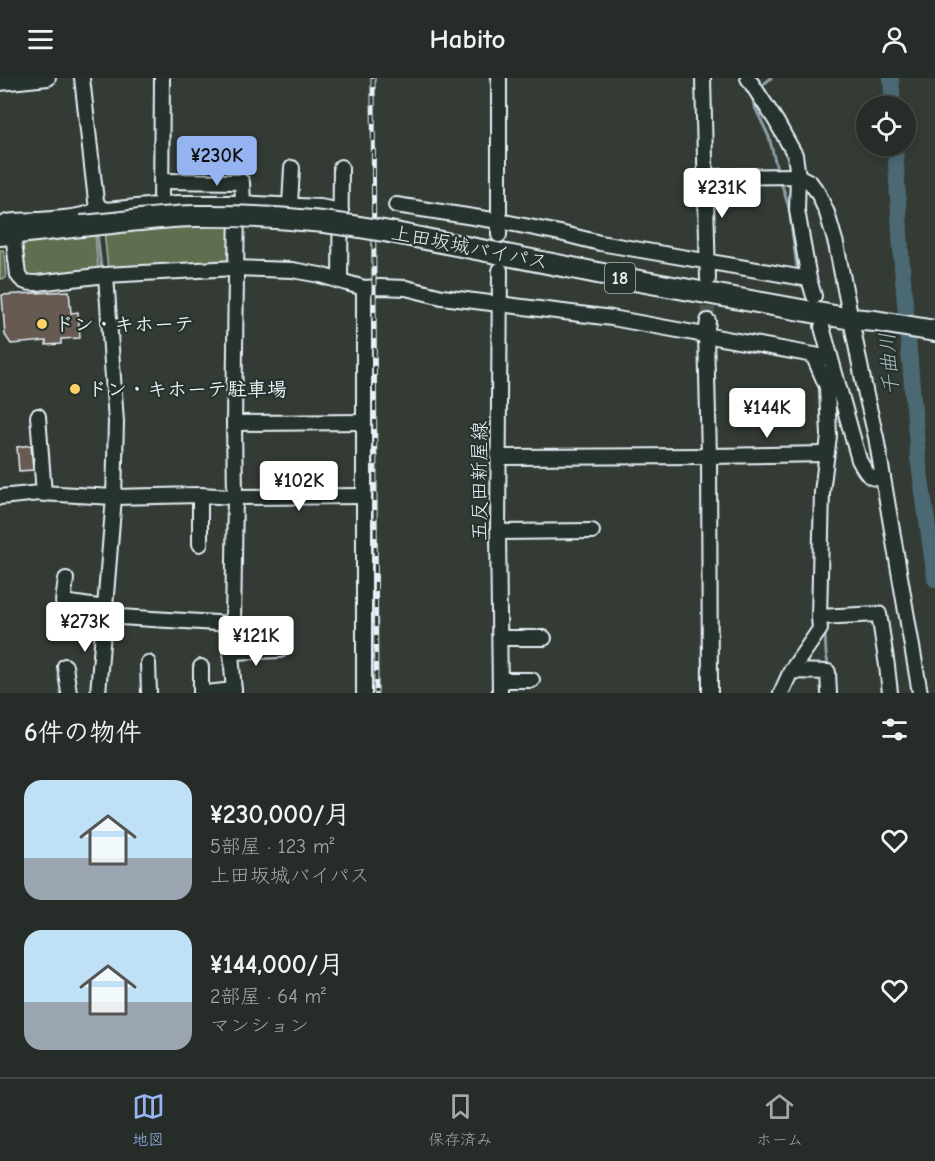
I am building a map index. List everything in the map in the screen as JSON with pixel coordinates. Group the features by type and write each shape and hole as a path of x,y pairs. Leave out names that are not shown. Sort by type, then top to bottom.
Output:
{"highway":[{"name":"上田坂城バイパス","path":"5,230 193,216 311,220 353,225 623,279 851,319 935,331"}],"street":[{"path":"0,82 48,78"},
{"path":"82,78 96,201 99,207 106,210 178,203 240,203 320,207 341,211"},
{"path":"161,204 162,78"},
{"path":"499,78 499,228"},
{"path":"703,78 708,279"},
{"path":"753,86 795,155 798,176 797,210 814,296"},
{"path":"340,281 341,167"},
{"path":"290,205 292,168"},
{"path":"706,177 798,176 810,182 827,213 836,244 883,478 920,693"},
{"path":"161,181 242,182 235,268 235,497 231,652 234,691 206,693"},
{"path":"396,205 499,228 560,233 600,243 809,279"},
{"path":"99,207 84,216 5,230 21,280 27,283 37,283 106,275 235,268 292,270 320,275 364,288 380,286 406,288 436,296 707,328 830,358"},
{"name":"五反田新屋線","path":"500,270 498,457 500,687"},
{"path":"98,693 114,497 116,422 106,275"},
{"path":"364,288 364,693"},
{"path":"822,327 859,460 868,475 875,479 883,478"},
{"path":"707,328 710,693"},
{"path":"781,693 820,629 822,617 822,492 828,435 827,387 813,355"},
{"path":"38,416 44,494"},
{"path":"234,423 364,422"},
{"path":"498,457 826,454"},
{"path":"0,497 44,494 114,497 364,496"},
{"path":"200,495 200,544"},
{"path":"498,532 592,531"},
{"path":"66,579 63,602 104,612 233,624"},
{"path":"822,617 879,614 890,693"},
{"path":"500,638 544,638"},
{"path":"231,652 280,650"},
{"path":"148,663 149,693"},
{"path":"65,666 69,693"},
{"path":"201,667 201,693"},
{"path":"795,671 828,672 829,693"},
{"path":"500,687 532,680"}],"green space":[{"path":"230,223 228,262 108,270 104,230"},
{"path":"95,233 98,270 35,276 25,274 20,246 22,242"},
{"path":"0,250 4,252 6,278 0,279"}],"building":[{"name":"ドン・キホーテ","path":"69,291 71,313 78,312 80,338 61,339 61,344 46,345 46,341 11,344 5,335 2,295"},
{"path":"31,445 33,470 19,471 17,447"}],"waterway":[{"path":"758,89 771,78"},
{"name":"千曲川","path":"891,78 892,96"},
{"path":"752,96 769,137 777,169"},
{"name":"千曲川","path":"896,156 902,267 918,457 935,579"},
{"path":"782,185 789,208 797,268"},
{"path":"97,232 101,268"},
{"path":"825,633 829,668"}],"tunnel":[{"path":"708,287 708,321"}],"railway":[{"path":"373,78 376,693"}],"place":[{"name":"ドン・キホーテ","path":"42,324"},
{"name":"ドン・キホーテ駐車場","path":"75,389"}]}
